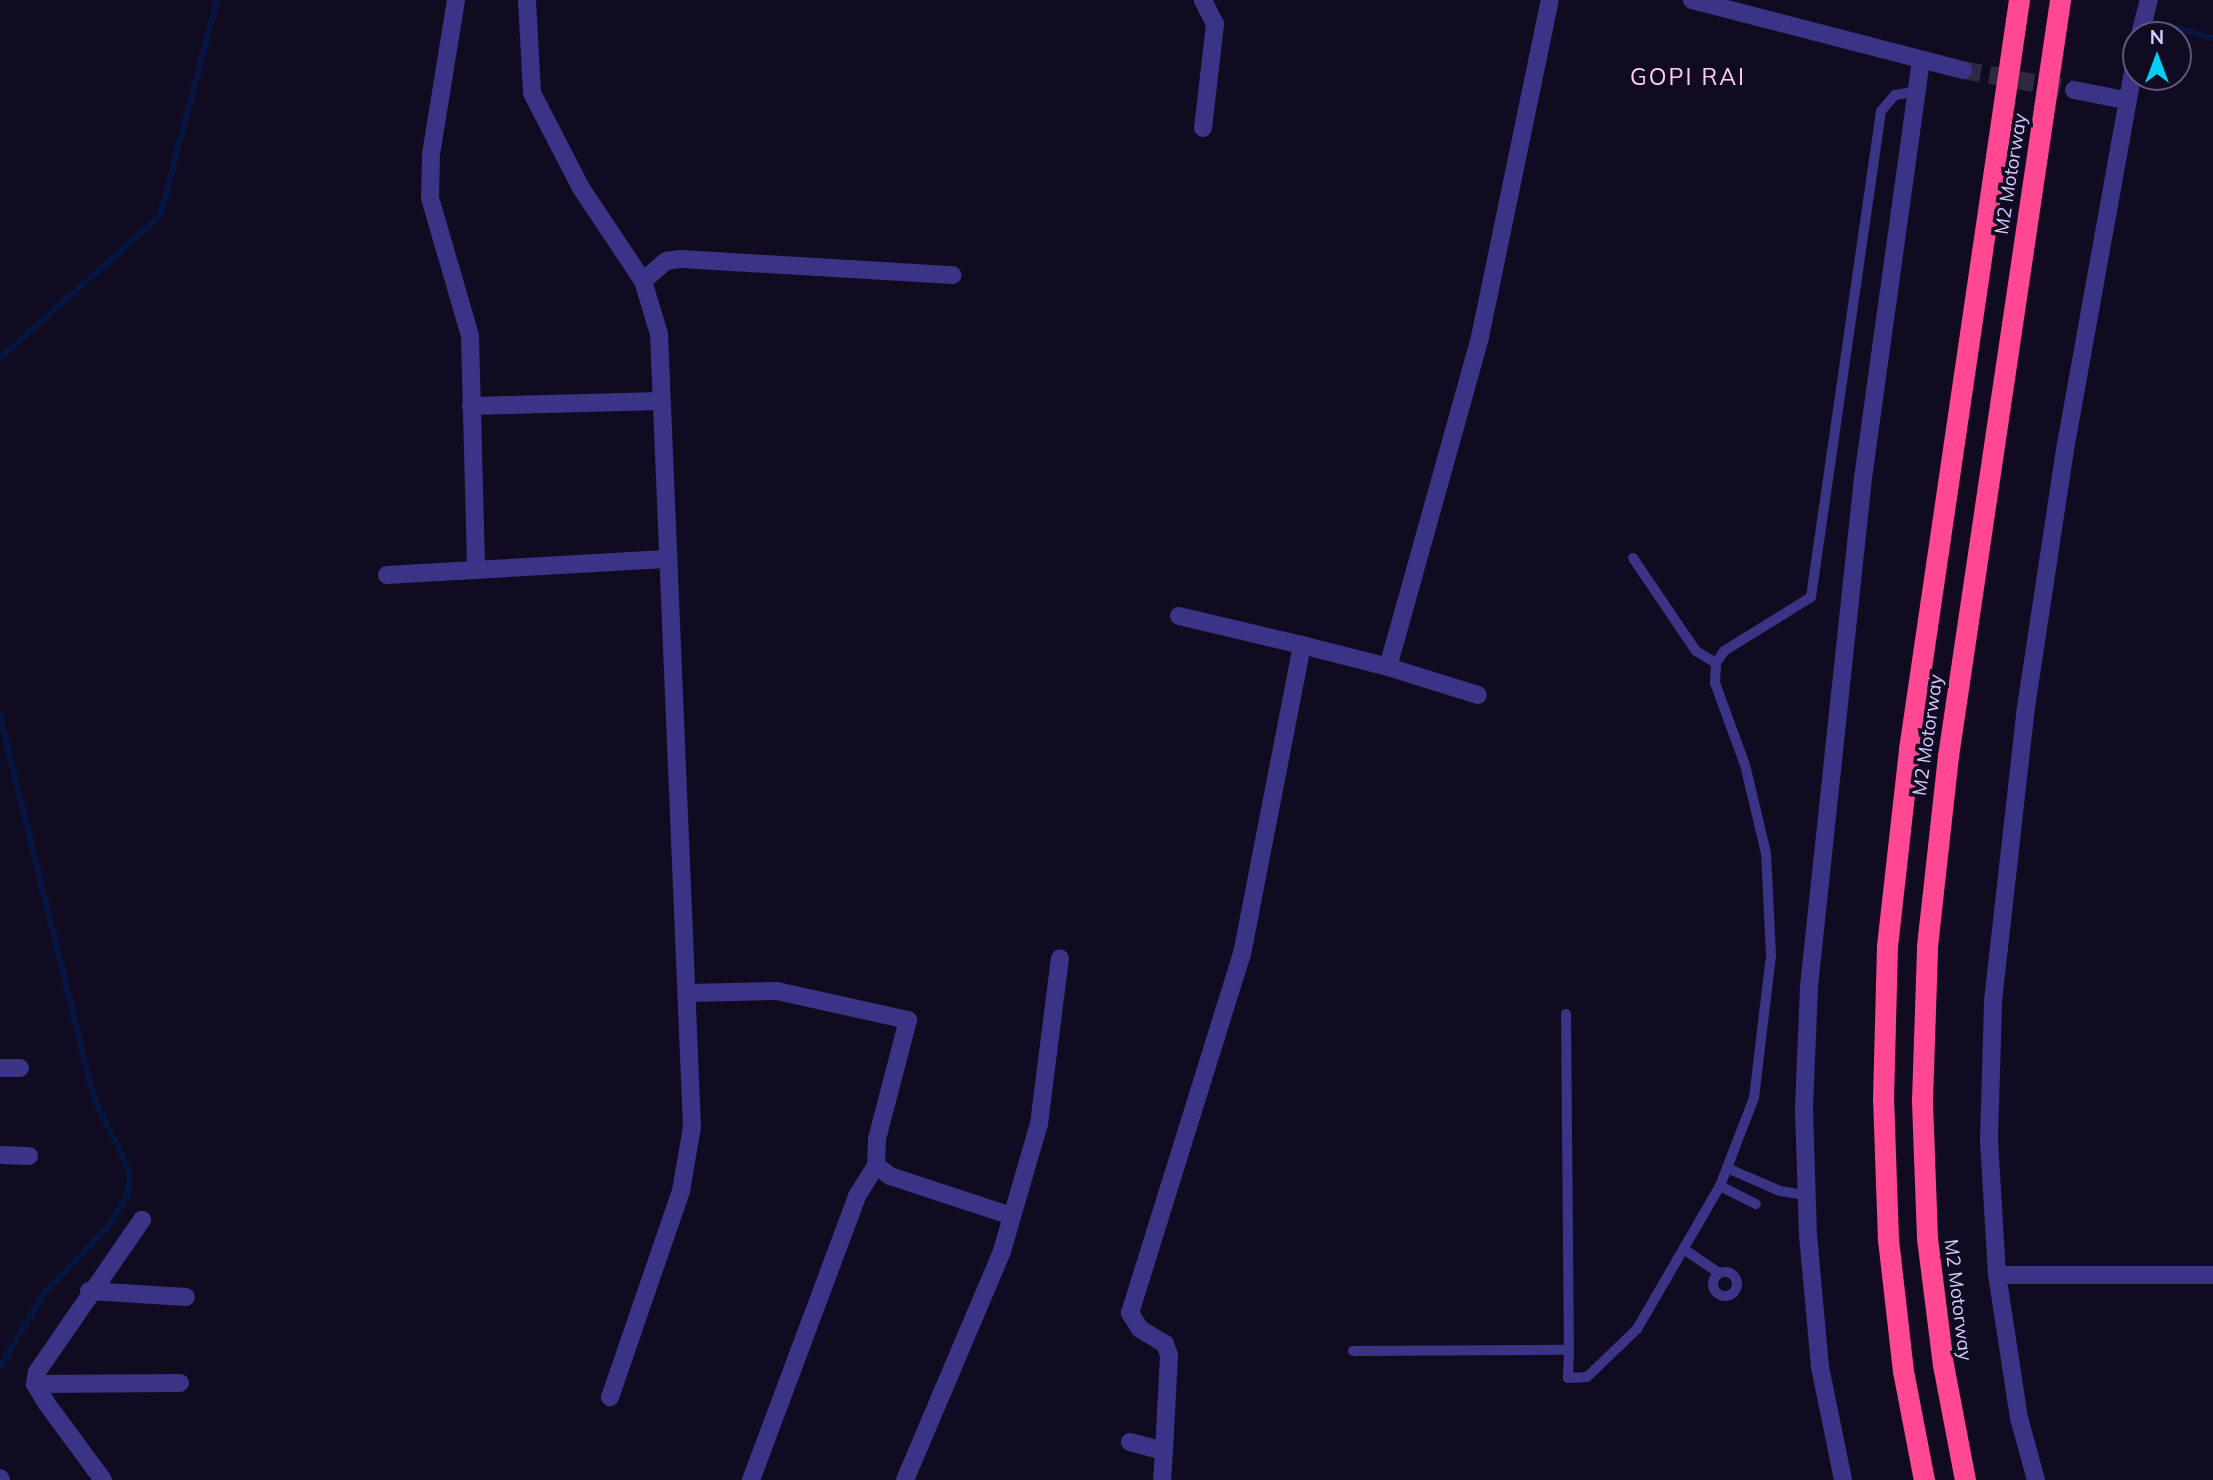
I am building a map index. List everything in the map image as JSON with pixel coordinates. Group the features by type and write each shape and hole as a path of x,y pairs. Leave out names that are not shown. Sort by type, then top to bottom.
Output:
{"highway":[{"name":"M2 Motorway","path":"1924,1480 1903,1371 1888,1240 1883,1099 1887,946 1909,749 2018,0"},
{"name":"M2 Motorway","path":"1965,1480 1927,1238 1922,1100 1927,946 1948,756 2060,0"}],"street":[{"path":"456,0 431,155 430,198 467,317 476,570"},
{"path":"527,0 530,78 538,109 581,188 643,281 656,314 693,1099 689,1161 610,1397"},
{"path":"1203,0 1215,24 1203,128"},
{"path":"1388,667 1480,337 1550,0"},
{"path":"1692,0 1963,70"},
{"path":"2144,21 2149,0"},
{"path":"1843,1480 1820,1367 1806,1195 1804,1107 1815,901 1863,478 1922,60"},
{"path":"2074,90 2125,100"},
{"path":"2036,1480 2019,1418 1997,1275 1989,1139 2001,897 2078,364 2127,91"},
{"path":"643,281 666,261 681,259 953,275"},
{"path":"471,406 661,401"},
{"path":"387,575 666,559"},
{"path":"1179,616 1388,667 1478,695"},
{"path":"1162,1480 1169,1355 1165,1344 1140,1329 1130,1313 1242,954 1302,645"},
{"path":"905,1480 1012,1216 1039,1124 1060,958"},
{"path":"687,993 777,991 908,1020 877,1139 876,1165 857,1196 751,1480"},
{"path":"0,1068 20,1068"},
{"path":"0,1155 29,1156"},
{"path":"876,1165 890,1176 1012,1216"},
{"path":"103,1480 36,1384 37,1372 89,1291 142,1220"},
{"path":"1997,1275 2213,1275"},
{"path":"89,1291 186,1297"},
{"path":"36,1384 180,1383"},
{"path":"1130,1442 1164,1451"}],"lane":[{"path":"1566,1014 1568,1378 1587,1377 1637,1329 1720,1186 1762,1061 1771,921 1757,807 1714,683 1716,663 1724,651 1811,597 1881,111 1895,95 1917,91"},
{"path":"1633,558 1696,651 1716,663"},
{"path":"1727,1168 1780,1191 1806,1195"},
{"path":"1720,1186 1756,1204"},
{"path":"1685,1250 1719,1273"},
{"path":"1353,1351 1569,1350"}],"waterway":[{"path":"0,358 160,216 217,0"},
{"path":"2192,32 2213,38"},
{"path":"0,716 94,1099 130,1172 128,1193 112,1222 43,1295 0,1367"}],"tunnel":[{"path":"1963,70 2074,90"}],"district":[{"name":"GOPI RAI","path":"1688,77"}]}
